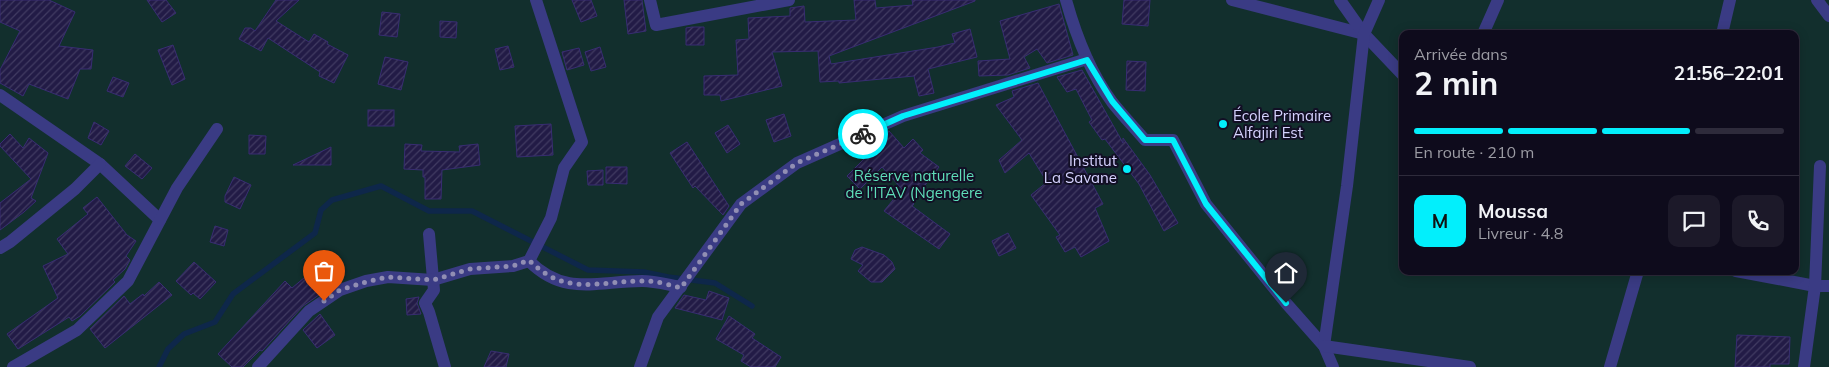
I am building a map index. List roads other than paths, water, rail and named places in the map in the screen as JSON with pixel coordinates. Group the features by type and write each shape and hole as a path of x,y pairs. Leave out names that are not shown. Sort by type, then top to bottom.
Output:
{"street":[{"path":"258,367 309,311 340,290 388,277 433,280 470,269 513,266 529,260 551,218 564,168 582,142 536,0"},
{"path":"650,0 656,25 789,0"},
{"path":"1066,0 1087,60 1112,101 1145,140 1173,140 1206,204 1286,303 1324,346 1333,367"},
{"path":"1232,0 1364,34"},
{"path":"1340,0 1364,34 1399,71"},
{"path":"1324,346 1347,186 1364,34 1379,0"},
{"path":"1485,30 1498,0"},
{"path":"1723,30 1730,0"},
{"path":"1817,0 1829,16"},
{"path":"640,367 658,317 741,204 797,163 903,116 1087,60"},
{"path":"2,98 100,164 160,220"},
{"path":"13,367 77,330 128,282 177,188 217,129"},
{"path":"0,248 10,242 74,189 100,164"},
{"path":"1804,367 1815,286 1820,166"},
{"path":"429,234 434,290 424,303 429,312 446,367"},
{"path":"529,260 539,271 559,282 585,285 644,280 681,288"},
{"path":"1610,367 1637,275"},
{"path":"1757,275 1815,286 1829,286"},
{"path":"1324,346 1470,367"}],"waterway":[{"path":"159,367 168,349 184,334 215,322 233,294 315,233 321,210 332,200 381,186 429,211 472,211 588,270 644,272 715,283 752,306"}],"place":[{"name":"École Primaire Alfajiri Est","path":"1223,124"},
{"name":"Institut La Savane","path":"1127,169"}],"park label":[{"name":"Réserve naturelle de l'ITAV (Ngengere","path":"914,184"}]}
